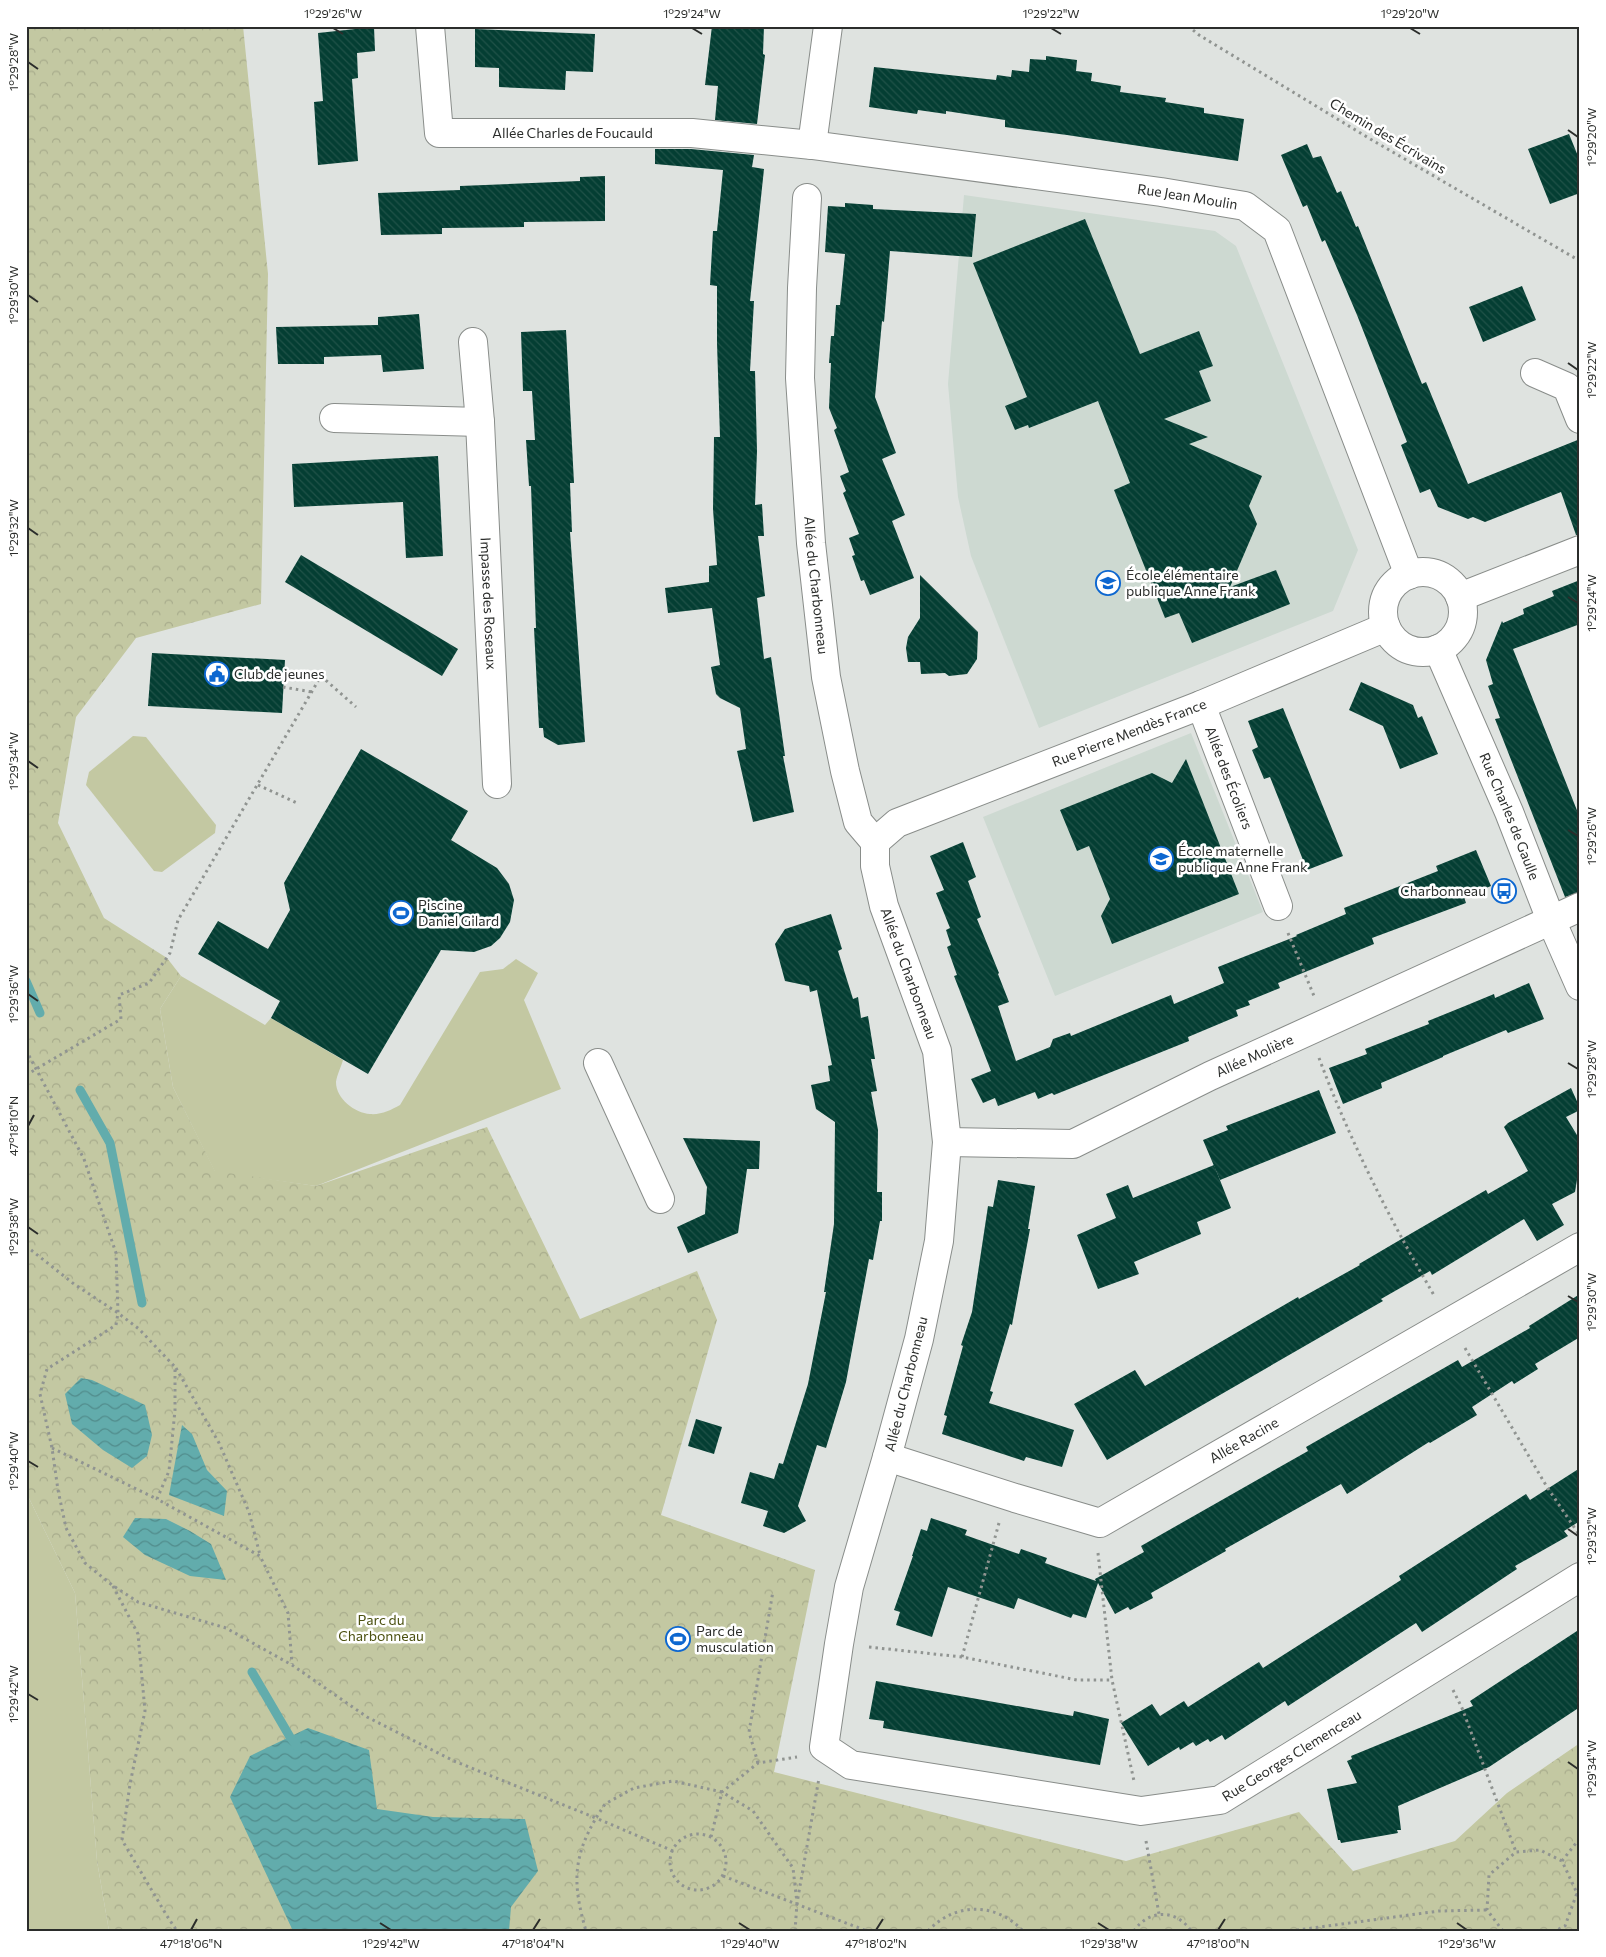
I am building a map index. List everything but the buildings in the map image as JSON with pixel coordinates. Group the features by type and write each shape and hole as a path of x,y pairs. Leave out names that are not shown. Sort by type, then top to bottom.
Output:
{"street":[{"name":"Allée Charles de Foucauld","path":"430,26 439,133 692,132 812,145"},
{"path":"812,145 828,26"},
{"name":"Rue Jean Moulin","path":"812,145 1161,192 1245,206 1278,230 1408,575"},
{"name":"Allée du Charbonneau","path":"807,198 800,378 811,543 826,677 845,771 858,822 875,842 875,866 884,906 937,1050 946,1142 939,1241 919,1339 849,1587 824,1747"},
{"name":"Impasse des Roseaux","path":"473,342 480,422 497,784"},
{"path":"1535,373 1567,387 1580,419"},
{"path":"334,418 480,422"},
{"path":"1460,597 1580,550"},
{"path":"1421,572 1445,578 1460,597 1463,610 1462,622 1457,634 1438,649 1426,652 1414,651 1402,646 1393,638 1386,627 1384,615 1385,602 1390,591 1408,575 1421,572"},
{"name":"Rue Pierre Mendès France","path":"875,842 896,823 1201,705 1386,627"},
{"name":"Rue Charles de Gaulle","path":"1438,649 1509,812 1551,920 1580,986"},
{"name":"Allée des Écoliers","path":"1201,705 1278,906"},
{"name":"Allée Molière","path":"946,1142 1073,1144 1210,1076 1580,907"},
{"path":"598,1063 660,1199"},
{"name":"Allée Racine","path":"1100,1523 1580,1247"},
{"path":"887,1457 1006,1496 1100,1523"},
{"name":"Rue Georges Clemenceau","path":"824,1747 851,1765 1141,1811 1220,1800 1580,1578"}],"path":[{"name":"Chemin des Écrivains","path":"1188,26 1199,35 1364,135 1580,261"},
{"path":"26,1075 121,1019 119,995 149,983 170,953 178,920 321,676 356,706"},
{"path":"283,687 312,692"},
{"path":"258,785 297,804"},
{"path":"1278,906 1318,1006 1313,1030 1318,1056 1339,1111 1401,1238 1547,1487 1580,1536"},
{"path":"26,1050 84,1159 116,1252 118,1313 116,1325 47,1369 40,1394 66,1528 85,1563 112,1585 138,1602 226,1628 292,1665 368,1717 454,1761 673,1850"},
{"path":"26,1246 74,1284 139,1329 175,1367 219,1443 249,1512 260,1556 288,1613 292,1665"},
{"path":"157,1499 169,1471 175,1410 175,1367"},
{"path":"52,1448 157,1499 260,1556"},
{"path":"962,1657 1006,1496"},
{"path":"1100,1523 1097,1560 1112,1680 1141,1811 1159,1914"},
{"path":"112,1585 138,1634 145,1711 130,1784 122,1840 166,1916 177,1931"},
{"path":"758,1763 749,1732 773,1591"},
{"path":"839,1644 962,1657 1077,1680 1112,1680"},
{"path":"1439,1665 1462,1708 1516,1852"},
{"path":"711,1837 722,1792 758,1763 795,1758 824,1747"},
{"path":"795,1931 797,1903 824,1747"},
{"path":"586,1931 579,1906 576,1870 584,1838 605,1804 634,1788 673,1781 722,1792 753,1811 794,1868 797,1903"},
{"path":"700,1834 711,1837 720,1844 726,1854 723,1876 716,1884 706,1889 695,1890 685,1887 672,1872 670,1861 673,1850 679,1841 689,1835 700,1834"},
{"path":"1562,1862 1580,1838"},
{"path":"1503,1931 1487,1910 1489,1875 1516,1852 1540,1850 1562,1862 1580,1900"},
{"path":"723,1876 867,1931"},
{"path":"1555,1931 1565,1926 1576,1893"},
{"path":"928,1931 936,1923 951,1914 976,1909 995,1912 1004,1916 1023,1931"},
{"path":"1290,1931 1439,1911 1487,1910"},
{"path":"1134,1931 1147,1919 1159,1914 1168,1914 1179,1918 1191,1931"}],"shaded area":[{"path":"964,195 1215,231 1236,246 1358,550 1333,611 1039,728 971,556 958,497 948,384"},
{"path":"1191,733 1263,912 1055,996 983,817"}],"green space":[{"name":"Parc du Charbonneau","path":"26,26 243,26 268,274 261,604 136,638 76,717 58,823 104,918 167,958 181,976 160,1009 173,1087 215,1171 316,1186 487,1127 580,1319 697,1271 717,1320 661,1515 815,1570 774,1772 1126,1861 1299,1812 1353,1871 1455,1841 1507,1793 1580,1743 1580,1931 109,1931 97,1861 75,1593 26,1492"},
{"path":"133,736 146,737 216,825 215,833 162,872 154,871 86,785 89,772"},
{"path":"516,959 538,973 524,1000 561,1089 316,1186 215,1172 173,1087 160,1009 181,976 265,1025 271,1018 343,1060 336,1082 339,1094 347,1104 358,1111 378,1114 400,1105 480,972 503,969"},
{"path":"26,1492 75,1593 97,1861 109,1931 26,1931"}],"water":[{"path":"81,1378 92,1380 145,1405 152,1435 147,1456 132,1468 103,1450 72,1424 65,1394"},
{"path":"182,1425 192,1434 207,1470 227,1491 224,1516 169,1495"},
{"path":"135,1518 166,1519 211,1544 226,1580 190,1576 145,1555 123,1537"},
{"path":"308,1728 369,1750 377,1809 433,1817 525,1819 538,1871 511,1907 509,1931 293,1931 230,1797 250,1756"}],"waterway":[{"path":"26,981 40,1013"},
{"path":"80,1090 110,1143 142,1303"},
{"path":"252,1672 297,1746"}],"place":[{"name":"École élémentaire publique Anne Frank","path":"1108,583"},
{"name":"Club de jeunes","path":"217,674"},
{"name":"École maternelle publique Anne Frank","path":"1161,859"},
{"name":"Charbonneau","path":"1504,891"},
{"name":"Piscine Daniel Gilard","path":"401,913"},
{"name":"Parc de musculation","path":"678,1639"}]}
